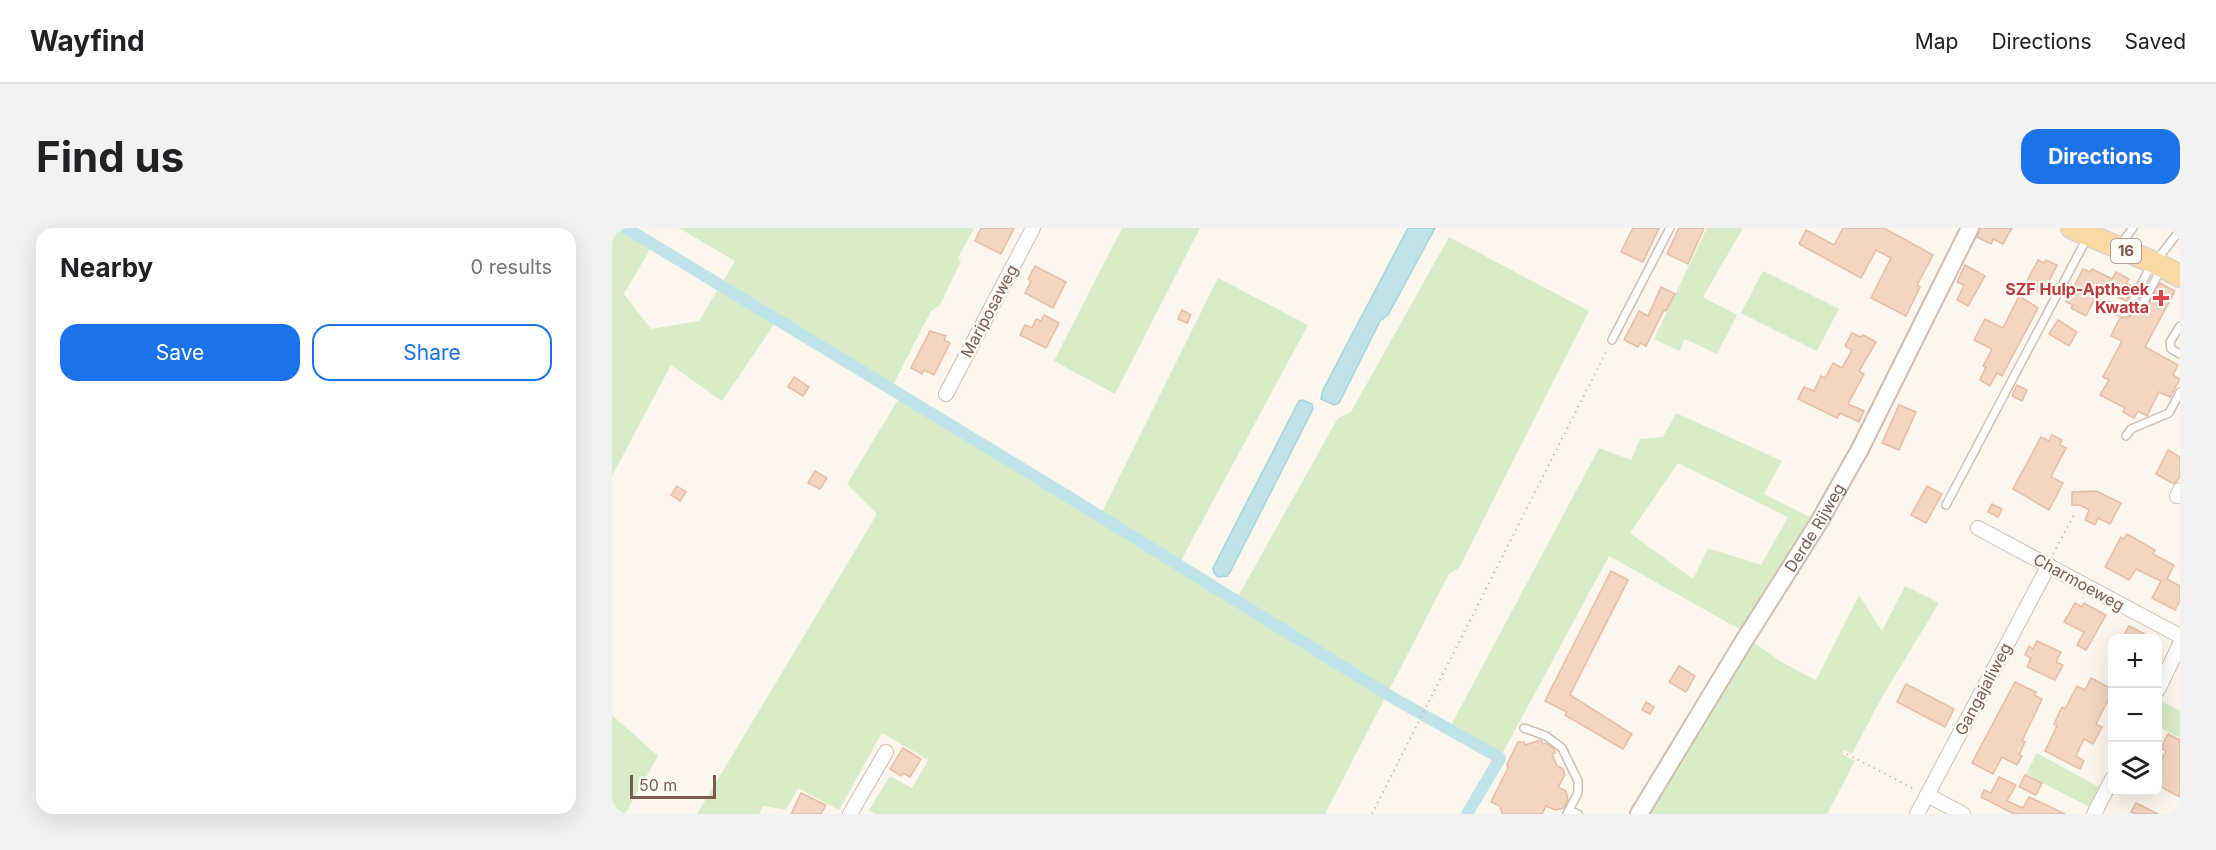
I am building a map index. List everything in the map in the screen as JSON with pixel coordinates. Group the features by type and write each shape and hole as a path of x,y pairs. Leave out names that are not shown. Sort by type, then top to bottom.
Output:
{"main road":[{"name":"16","path":"2080,232 2166,268"}],"street":[{"name":"Mariposaweg","path":"946,394 1033,228"},
{"name":"Derde Rijweg","path":"1639,814 1819,522 1860,449 1970,228"},
{"name":"Charmoeweg","path":"1978,528 2180,636"},
{"name":"Gangajaliweg","path":"1917,814 2049,565"},
{"path":"2158,688 2180,644"},
{"path":"850,814 885,752"},
{"path":"2094,814 2108,787"},
{"path":"1927,795 1963,814"}],"lane":[{"path":"1612,340 1670,228"},
{"path":"2118,248 2133,228"},
{"path":"2140,307 2166,268 2180,230"},
{"path":"1946,506 2080,232"},
{"path":"2105,304 2122,313 2127,312 2143,280 2166,268"},
{"path":"2180,326 2170,342 2171,349 2180,354"},
{"path":"2126,436 2132,429 2169,413 2180,392"},
{"path":"1524,728 1546,736 1563,748 1578,781 1578,793 1568,812 1578,814"}],"path":[{"path":"1372,814 1612,340"},
{"path":"2049,565 2075,513"},
{"path":"1847,754 1927,795"}],"green space":[{"path":"617,228 626,228 653,244 624,294 651,329 699,321 735,261 679,228 974,228 958,258 961,261 940,305 931,311 891,389 777,320 722,401 671,365 612,476 612,238"},
{"path":"1122,228 1200,228 1115,394 1054,361"},
{"path":"1707,228 1743,228 1703,297 1737,315 1717,354 1685,339 1679,351 1654,339"},
{"path":"1449,237 1589,311 1459,568 1449,574 1325,814 875,814 869,810 890,776 912,788 928,760 882,733 839,810 798,788 786,810 763,806 759,814 697,814 877,514 847,484 901,395 1100,516 1218,278 1308,325 1179,564 1236,600 1338,418 1351,412"},
{"path":"1763,271 1839,309 1817,351 1741,313"},
{"path":"1676,413 1782,461 1764,494 1814,519 1741,630 1609,556 1500,758 1449,729 1599,448 1631,460 1640,439 1663,437","holes":["1678,463 1788,517 1761,565 1708,548 1693,579 1630,533"]},
{"path":"1905,586 1939,603 1882,697 1852,754 1844,750 1842,754 1855,761 1827,814 1644,814 1750,640 1783,663 1816,680 1859,595 1882,631"},
{"path":"2162,702 2180,711 2180,738 2162,729"},
{"path":"612,715 658,756 625,814 612,814"},
{"path":"2037,753 2104,790 2093,809 2026,774"}],"water":[{"path":"1408,228 1435,228 1388,315 1380,321 1339,403 1334,405 1321,399 1323,390"},
{"path":"1303,400 1312,404 1313,409 1230,572 1227,576 1218,577 1213,568 1299,401"}],"building":[{"path":"981,228 1014,228 1001,254 975,241"},
{"path":"1633,228 1659,228 1643,262 1621,252"},
{"path":"1679,228 1704,228 1688,264 1667,254"},
{"path":"1843,228 1884,228 1933,255 1917,285 1920,287 1906,316 1871,298 1891,258 1876,250 1861,278 1799,244 1806,230 1834,245"},
{"path":"1980,228 2012,228 2003,244 1993,239 1991,244 1977,237"},
{"path":"2038,260 2044,263 2046,260 2057,265 2043,294 2025,285"},
{"path":"1965,265 1985,276 1968,306 1957,300 1964,285 1957,282"},
{"path":"1035,266 1066,282 1053,308 1025,293 1031,281 1028,279"},
{"path":"2083,269 2090,272 2092,269 2112,279 2116,272 2129,279 2126,283 2134,287 2126,301 2100,288 2086,316 2071,308 2073,305 2066,302"},
{"path":"2160,283 2175,291 2145,347 2178,365 2173,375 2180,379 2170,397 2159,392 2147,416 2138,411 2134,418 2123,412 2125,408 2100,395 2109,380 2103,377 2122,341 2111,336 2120,318 2130,317 2135,308 2139,312 2144,311"},
{"path":"1661,287 1675,294 1666,311 1664,310 1646,346 1640,343 1638,347 1624,340 1639,311 1648,316"},
{"path":"2019,296 2038,308 2002,376 1997,373 1990,386 1980,380 1986,367 1983,366 1992,349 1974,340 1985,319 2003,328"},
{"path":"1182,310 1191,315 1187,323 1178,319"},
{"path":"1044,315 1059,323 1046,348 1020,335 1025,325 1032,328 1036,319 1041,321"},
{"path":"2058,320 2077,332 2069,346 2049,334"},
{"path":"930,331 946,336 944,340 950,343 934,375 924,370 922,374 911,368"},
{"path":"1852,333 1861,337 1863,335 1876,342 1859,371 1864,374 1848,404 1864,411 1859,422 1840,413 1837,418 1798,399 1804,387 1814,391 1821,376 1825,378 1833,363 1842,368 1852,350 1845,346"},
{"path":"794,377 809,387 803,396 788,387"},
{"path":"2017,385 2027,390 2022,401 2012,396"},
{"path":"1899,405 1916,412 1899,450 1882,443"},
{"path":"2052,435 2062,440 2060,445 2066,448 2051,477 2063,483 2049,510 2013,489 2041,437 2049,441"},
{"path":"2168,450 2180,457 2180,477 2174,484 2156,474"},
{"path":"815,471 827,478 820,489 808,483"},
{"path":"677,486 686,492 680,501 671,495"},
{"path":"1927,486 1942,494 1926,523 1911,515"},
{"path":"2096,491 2121,503 2110,524 2098,518 2095,525 2085,520 2089,510 2080,505 2072,505 2072,492"},
{"path":"1992,504 2002,509 1998,517 1988,512"},
{"path":"2127,534 2155,550 2153,554 2174,565 2167,579 2180,586 2180,600 2175,610 2152,598 2161,581 2136,569 2129,580 2105,567 2121,537 2124,539"},
{"path":"1611,571 1628,580 1570,695 1632,734 1623,749 1565,715 1567,712 1545,701"},
{"path":"2075,603 2082,607 2084,603 2106,615 2086,650 2077,645 2084,632 2064,622"},
{"path":"2129,626 2144,634 2125,634"},
{"path":"2037,641 2061,652 2056,662 2063,665 2055,680 2027,667 2031,658 2025,655 2029,646 2033,649"},
{"path":"1679,666 1695,676 1686,692 1669,682"},
{"path":"2091,678 2108,687 2108,700 2096,724 2102,727 2093,744 2084,739 2076,756 2084,761 2080,769 2045,751 2057,726 2054,724 2062,707 2065,709 2077,686 2085,690"},
{"path":"2015,682 2036,692 2034,695 2042,699 2022,741 2025,742 2017,765 2002,757 1993,774 1972,763"},
{"path":"1906,684 1954,709 1945,727 1897,702"},
{"path":"1646,702 1654,707 1650,714 1642,710"},
{"path":"2168,734 2180,740 2180,797 2162,788 2162,759 2166,751 2162,746"},
{"path":"1541,740 1543,744 1546,743 1554,749 1555,753 1552,754 1557,766 1563,769 1565,775 1558,787 1566,791 1568,800 1564,808 1555,810 1546,806 1542,814 1502,814 1500,806 1491,802 1518,742 1524,742 1525,745"},
{"path":"903,748 921,759 910,777 903,773 901,776 890,769"},
{"path":"2025,775 2042,783 2036,795 2019,787"},
{"path":"1999,777 2016,785 2007,801 2023,808 2029,797 2065,814 2014,814 1981,797 1984,790 1991,793"},
{"path":"801,793 826,805 821,814 791,814"},
{"path":"2136,803 2158,814 2131,812"}],"waterway":[{"path":"626,228 1064,494 1395,699 1500,758 1467,814"}],"place":[{"name":"SZF Hulp-Aptheek Kwatta","path":"2161,298"}]}
